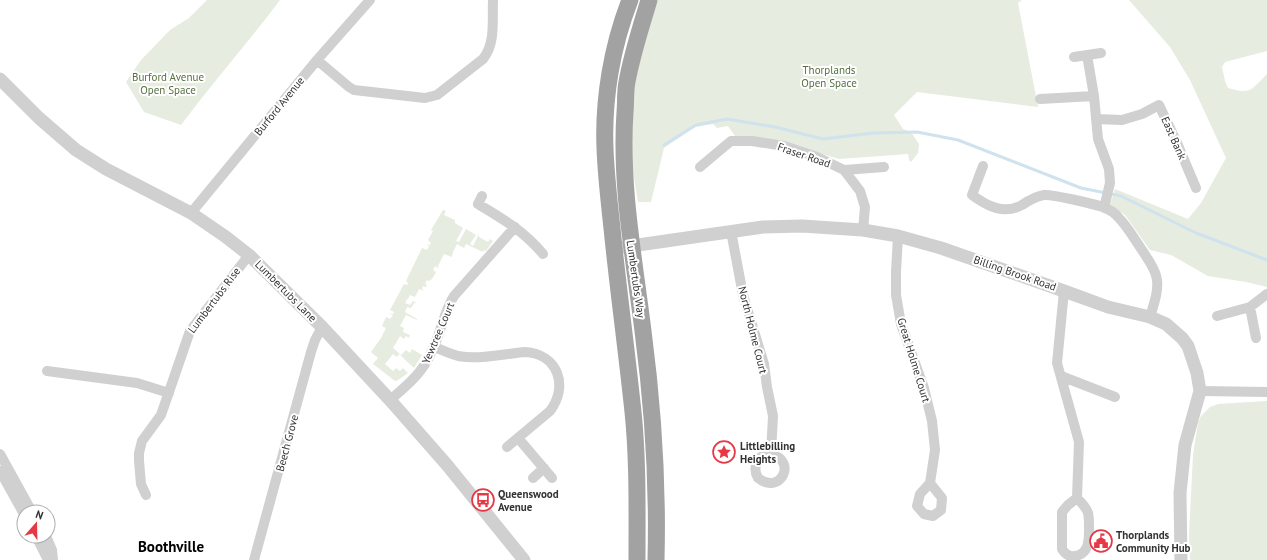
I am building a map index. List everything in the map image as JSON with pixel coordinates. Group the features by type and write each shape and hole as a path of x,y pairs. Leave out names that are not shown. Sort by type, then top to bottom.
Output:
{"highway":[{"name":"Lumbertubs Way","path":"630,0 618,37 610,76 606,108 605,147 608,195 633,414 637,508 637,560"},
{"name":"Lumbertubs Way","path":"649,0 635,44 626,89 623,142 631,246 652,413 657,510 656,560"}],"street":[{"name":"Burford Avenue","path":"191,213 317,60 370,0"},
{"path":"317,60 348,87 354,90 425,98 437,95 483,59 490,49 492,37 493,0"},
{"path":"1074,57 1100,53"},
{"path":"1087,55 1094,96 1098,139 1109,169 1110,183 1104,208"},
{"name":"Lumbertubs Lane","path":"0,79 39,118 76,150 106,169 191,213 249,255 322,327 390,400 447,465 524,560"},
{"path":"1040,99 1094,96"},
{"name":"East Bank","path":"1096,120 1122,120 1142,114 1159,105 1196,188"},
{"name":"Fraser Road","path":"700,167 731,141 752,140 784,146 817,157 844,170 860,191 865,207 863,230"},
{"path":"983,166 972,195 982,203 1004,210 1016,208 1032,199 1044,195 1067,198 1104,208 1118,216 1129,230 1157,274 1157,295 1150,317"},
{"name":"Fraser Road","path":"844,170 884,167"},
{"path":"482,196 478,204 515,226 532,240 543,254"},
{"name":"Yewtree Court","path":"390,400 420,373 427,363 449,304 454,296 515,226"},
{"name":"Billing Brook Road","path":"614,248 763,227 802,226 863,230 898,236 941,248 1064,290 1108,307 1150,317 1166,324 1182,338 1188,346 1195,367 1200,391 1185,445 1180,493 1181,560"},
{"name":"North Holme Court","path":"731,231 743,295 764,364 773,416 771,454"},
{"name":"Great Holme Court","path":"898,236 896,295 901,324 924,388 932,421 935,450 930,483"},
{"name":"Lumbertubs Rise","path":"146,495 141,484 138,453 146,436 161,415 190,331 249,255"},
{"path":"1064,290 1058,363 1079,442 1077,498 1084,506 1088,514 1089,538 1088,546 1085,552 1080,555 1062,557 1062,512 1077,498"},
{"path":"1217,316 1250,307 1267,294"},
{"path":"1250,307 1256,338"},
{"name":"Beech Grove","path":"254,560 315,340 322,327"},
{"path":"434,347 457,356 467,357 533,352 539,354 550,362 557,373 559,380 560,386 558,399 550,411 507,447"},
{"path":"47,371 137,383 169,393"},
{"path":"1061,376 1115,397"},
{"path":"1200,391 1267,392"},
{"path":"518,438 552,478"},
{"path":"0,454 28,504"},
{"path":"533,478 544,468"},
{"path":"0,471 18,504"},
{"path":"40,544 48,560"},
{"path":"49,544 52,550 53,560"}],"green space":[{"name":"Burford Avenue Open Space","path":"207,0 280,0 181,125 144,112 126,82 141,60 170,30 189,18"},
{"name":"Thorplands Open Space","path":"658,0 1022,0 1018,3 1038,107 917,92 894,115 903,129 911,132 919,144 918,153 911,162 908,154 839,159 815,152 735,136 728,126 717,128 713,124 695,127 664,148 651,202 638,202 630,153 633,95 644,39"},
{"path":"1129,0 1267,0 1267,51 1225,62 1222,67 1228,88 1242,91 1250,90 1267,74 1267,287 1208,276 1171,255 1150,250 1125,215 1110,205 1115,189 1188,219 1201,203 1226,158 1190,80 1170,47"},
{"path":"443,210 446,211 444,215 455,220 455,223 463,228 456,241 459,242 466,229 476,235 470,244 473,246 479,234 479,237 488,242 490,239 493,241 486,251 484,250 483,252 466,244 464,248 457,244 452,257 444,254 438,268 435,266 433,270 436,272 432,279 429,281 427,280 425,284 427,285 426,287 423,286 422,289 424,291 419,289 415,297 410,295 407,299 405,303 410,305 413,301 417,303 414,303 411,308 407,307 405,312 417,320 406,315 400,326 404,328 403,332 410,335 409,338 406,336 404,339 400,336 393,348 401,355 406,350 410,353 412,349 422,355 414,368 399,354 397,357 393,354 385,364 393,371 396,368 400,371 403,368 408,373 395,381 373,364 378,358 371,352 386,328 382,326 386,317 390,319 393,315 388,313 393,314 394,312 390,310 404,284 407,285 408,283 406,281 422,248 427,250 429,246 426,244 430,245 431,243 428,240 433,231 431,230"},
{"path":"1267,401 1267,560 1190,560 1189,535 1193,455 1198,423 1201,416 1210,407 1218,404"}],"waterway":[{"path":"664,145 696,125 727,119 775,127 823,139 873,133 917,132 958,140 1081,188 1121,196 1196,233 1267,260"}],"place":[{"name":"Littlebilling Heights","path":"724,452"},
{"name":"Queenswood Avenue","path":"483,500"},
{"name":"Thorplands Community Hub","path":"1101,541"}],"district":[{"name":"Boothville","path":"171,547"}]}
